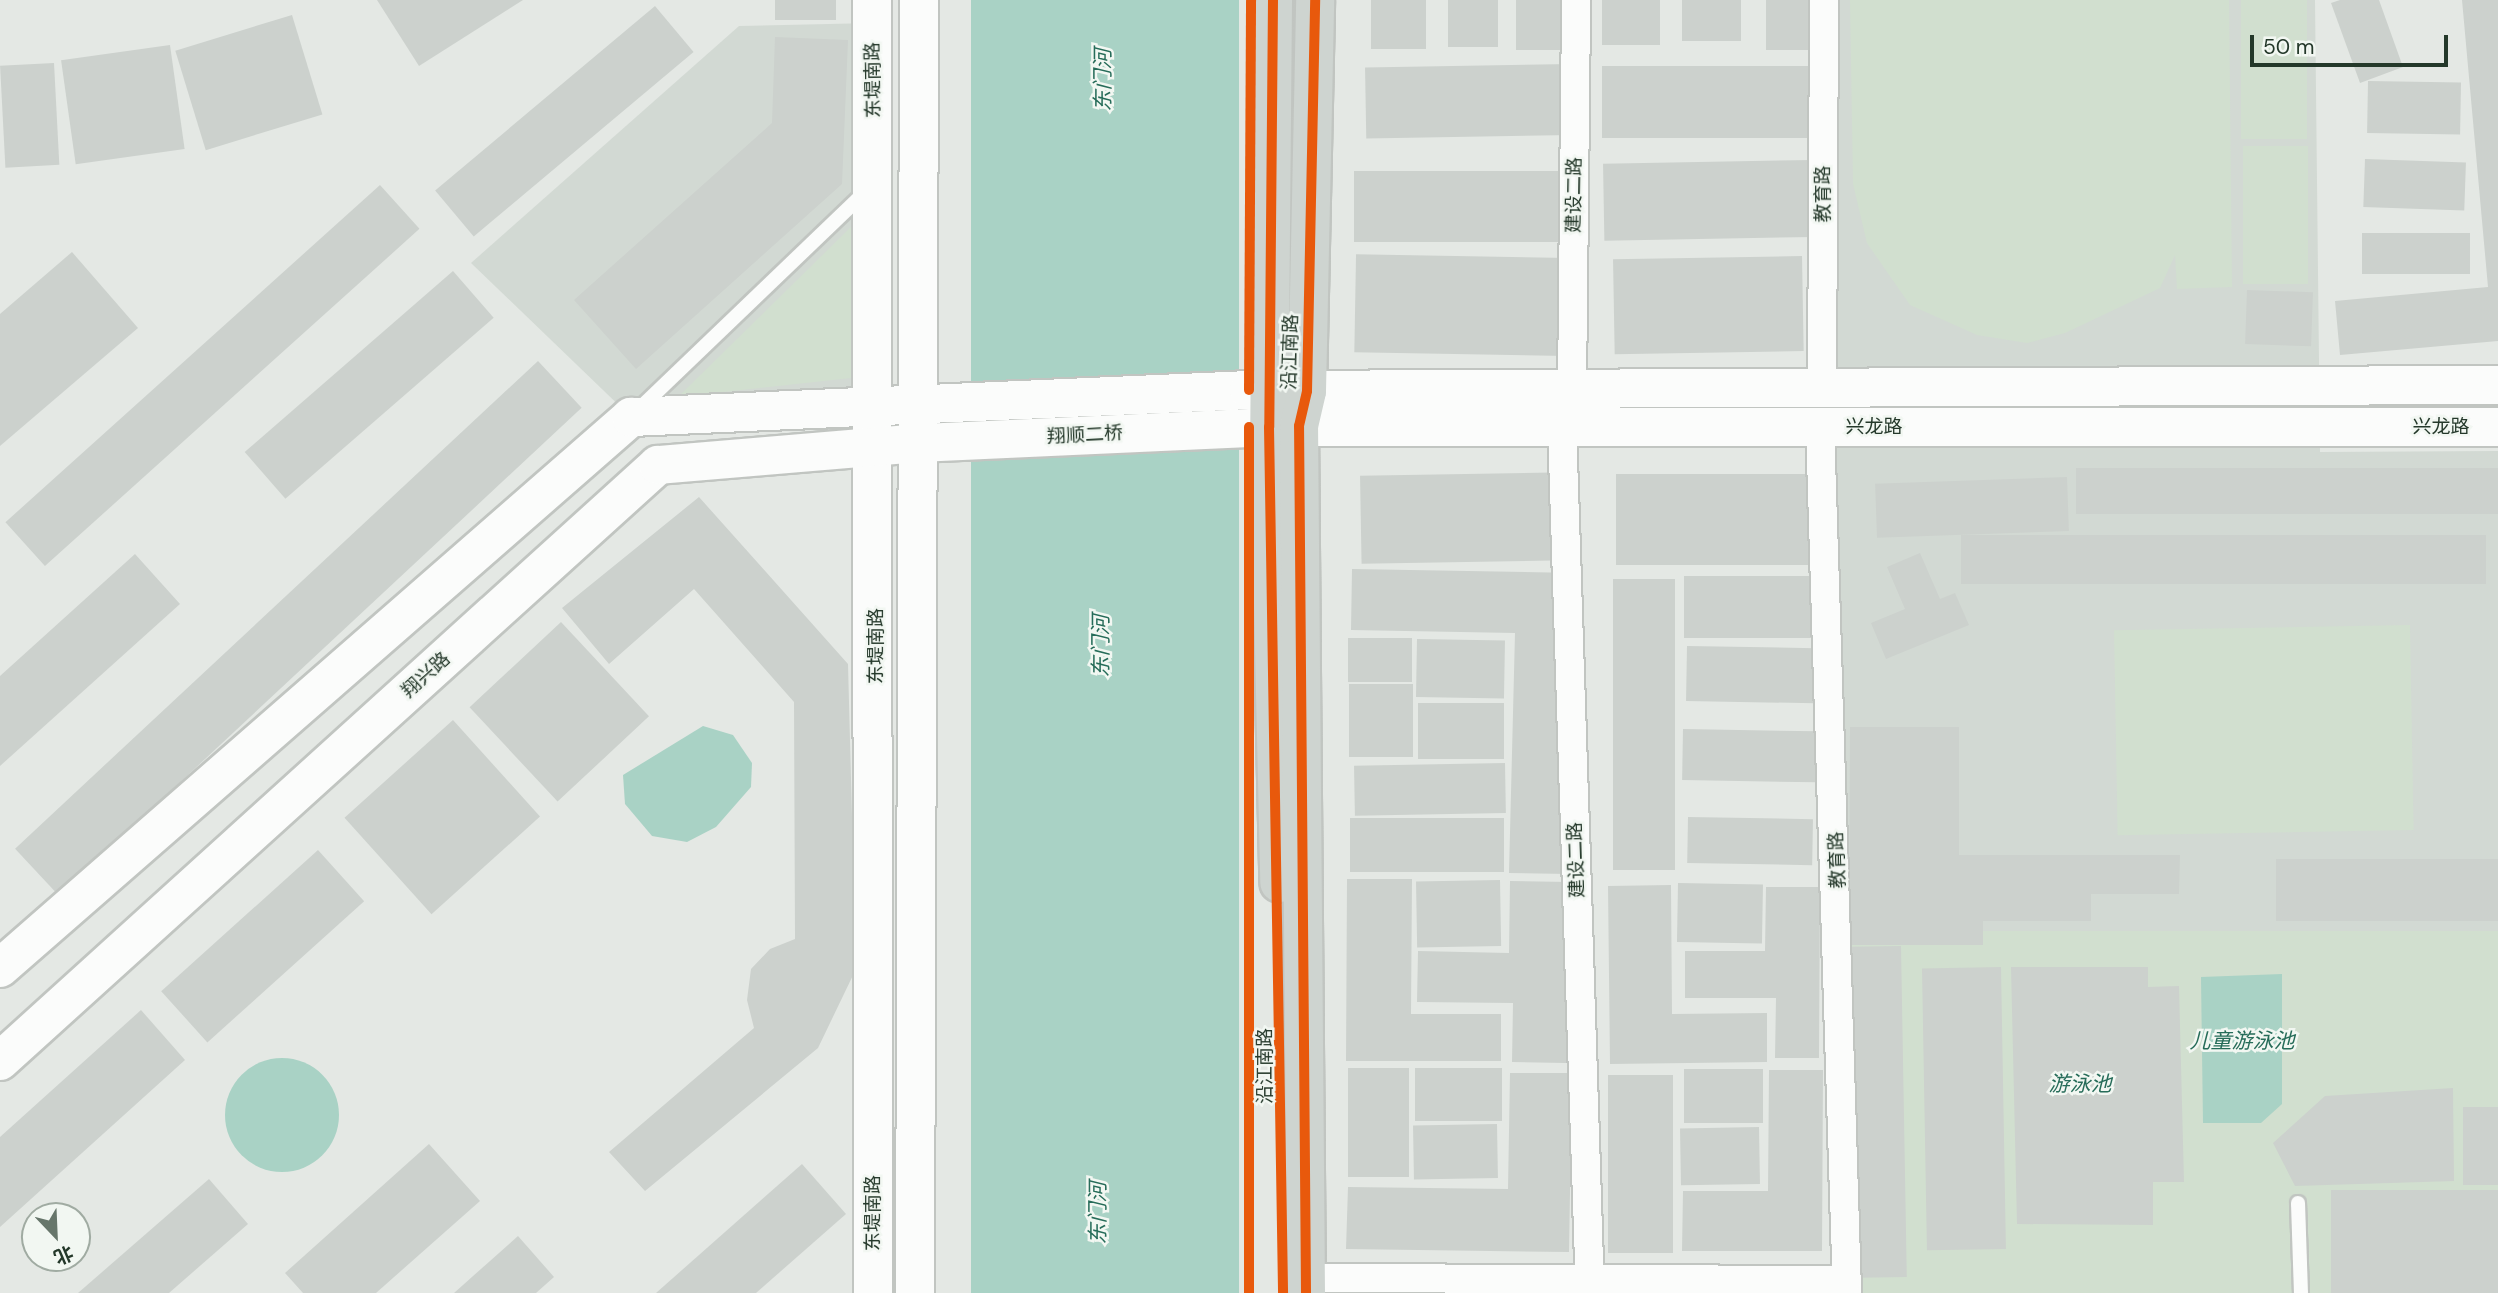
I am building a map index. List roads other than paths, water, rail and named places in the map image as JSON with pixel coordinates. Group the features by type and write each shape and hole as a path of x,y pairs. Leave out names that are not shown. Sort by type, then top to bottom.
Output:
{"main road":[{"name":"东堤南路","path":"873,0 877,447 873,1293"},
{"path":"915,1293 920,443 919,0"},
{"name":"沿江南路","path":"1273,0 1274,409 1298,1288"},
{"name":"沿江南路","path":"1274,409 1315,0"},
{"name":"兴龙路","path":"1274,409 1572,390 2498,385"},
{"path":"0,968 631,417 920,400"},
{"name":"翔顺二桥","path":"920,400 1274,409"},
{"name":"翔顺二桥","path":"920,443 1274,409"},
{"name":"兴龙路","path":"1274,409 1562,426 2498,427"},
{"name":"翔兴路","path":"0,1061 658,465 920,443"}],"street":[{"name":"建设二路","path":"1572,390 1576,0"},
{"name":"教育路","path":"1822,388 1824,0"},
{"name":"建设二路","path":"1562,426 1590,1285"},
{"name":"教育路","path":"1820,427 1847,1287"},
{"path":"1298,1288 1590,1285 1847,1287"}],"lane":[{"path":"631,417 875,182"},
{"path":"2298,1203 2301,1293"}],"water":[{"name":"东门河","path":"971,0 1239,0 1239,1293 971,1293"},
{"path":"703,726 733,735 752,763 751,787 716,827 687,842 652,836 625,804 623,775"},
{"name":"儿童游泳池","path":"2282,974 2282,1104 2261,1123 2203,1123 2201,977"},
{"path":"282,1058 304,1063 322,1075 334,1093 339,1115 334,1137 322,1155 304,1167 282,1172 260,1167 242,1155 230,1137 225,1115 230,1093 242,1075 260,1063"}],"water label":[{"name":"游泳池","path":"2080,1084"}]}
